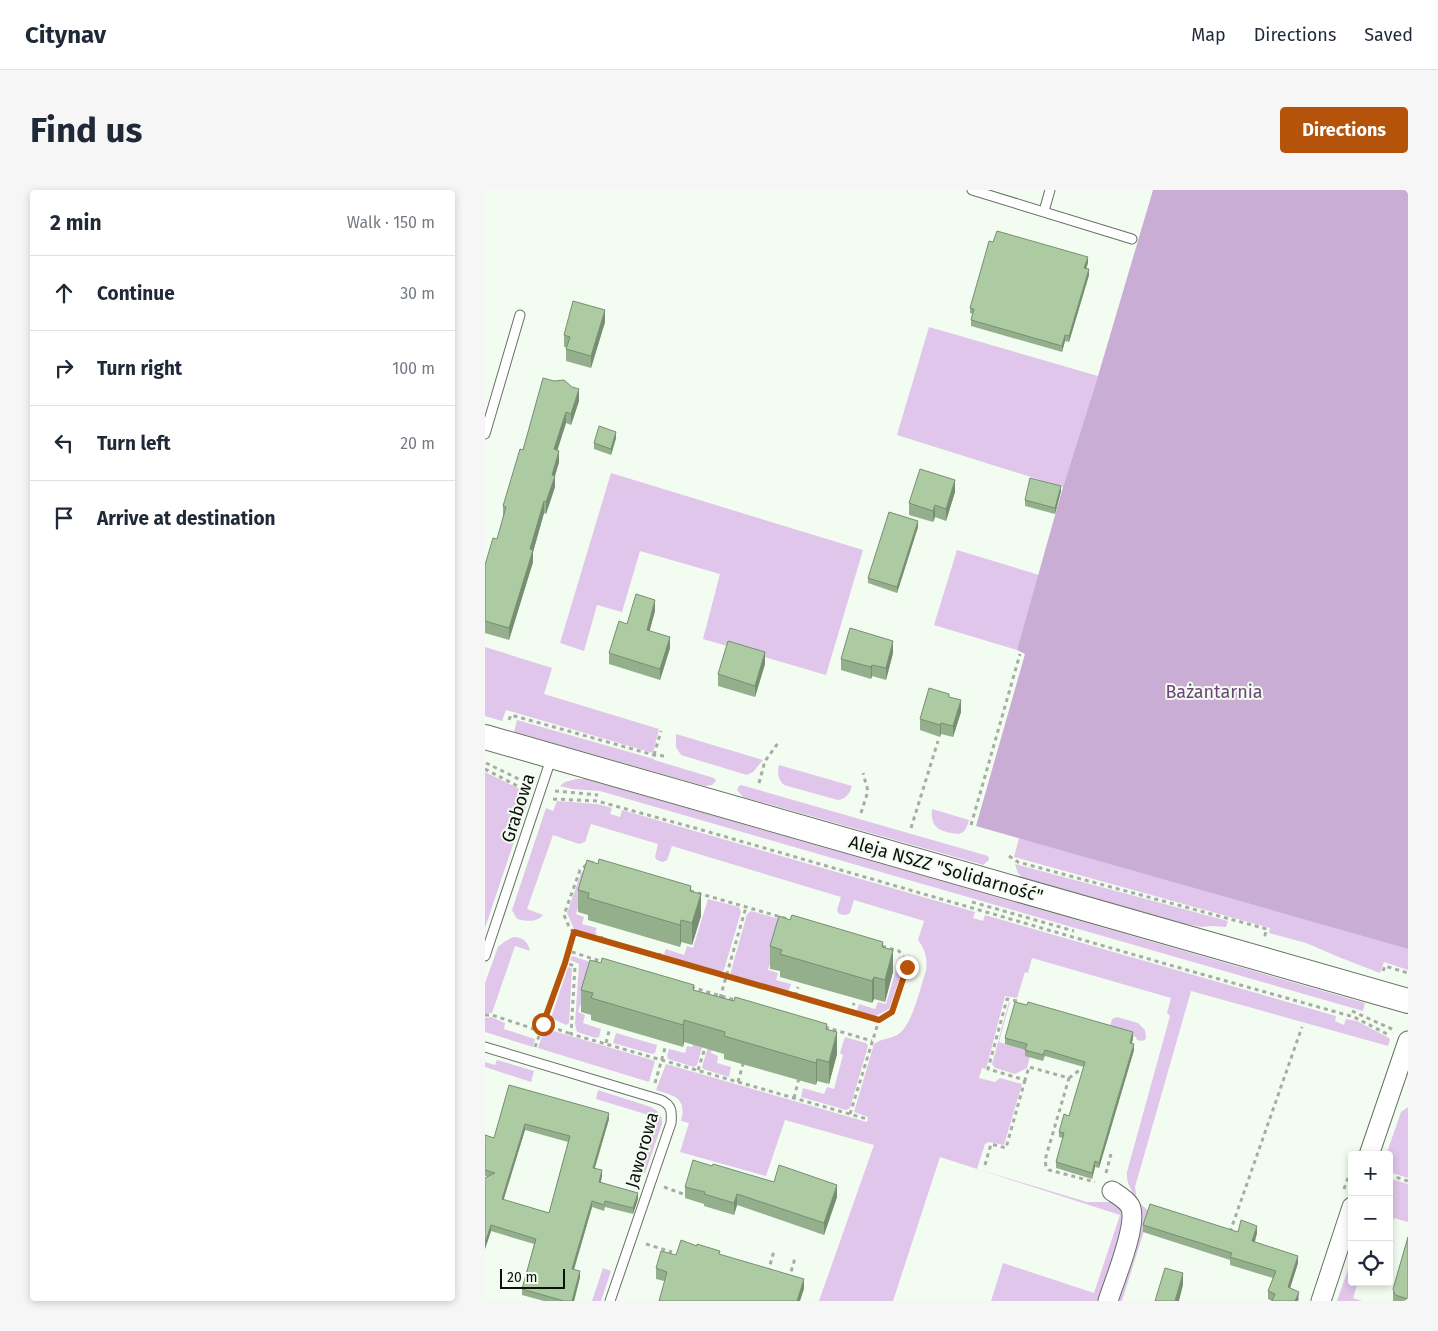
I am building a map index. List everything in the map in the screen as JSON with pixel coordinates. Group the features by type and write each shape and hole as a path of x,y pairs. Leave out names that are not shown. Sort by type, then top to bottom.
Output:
{"street":[{"name":"Aleja NSZZ \"Solidarność\"","path":"485,737 1408,1001"},
{"path":"1370,1151 1405,1040"},
{"path":"1106,1183 1129,1204 1133,1213 1129,1237 1108,1301"},
{"path":"1321,1301 1348,1219"}],"lane":[{"path":"973,190 1132,238"},
{"path":"1044,211 1050,190"},
{"path":"485,434 521,315"},
{"name":"Grabowa","path":"485,956 552,756"},
{"name":"Jaworowa","path":"485,1047 598,1080 667,1103 671,1109 671,1123 610,1301"}],"path":[{"path":"971,825 1020,654"},
{"path":"511,715 654,755 664,756"},
{"path":"654,755 661,731"},
{"path":"911,828 938,741"},
{"path":"759,783 765,761 778,743"},
{"path":"485,762 542,788 553,791 600,795"},
{"path":"485,769 525,790 528,797 538,800 548,802 554,799 597,801 660,818 1354,1017 1393,1037 1393,1041 1405,1040"},
{"path":"861,813 867,790 863,773"},
{"path":"1009,856 1018,862 1267,930 1265,935"},
{"path":"850,1114 879,1020 892,1012 907,967 905,959 899,952 590,862 580,870 564,915 570,930 879,1020"},
{"path":"972,902 1077,932"},
{"path":"717,1005 746,907"},
{"path":"534,1050 574,932"},
{"path":"601,940 603,933"},
{"path":"659,957 661,950"},
{"path":"569,951 612,964"},
{"path":"565,963 575,966 571,1034"},
{"path":"684,985 739,1002"},
{"path":"795,996 798,987"},
{"path":"1017,1001 1007,999 988,1069 1025,1080"},
{"path":"851,1013 854,1003"},
{"path":"1346,1009 1386,1027 1405,1040"},
{"path":"485,1015 492,1015 540,1031"},
{"path":"543,1024 571,1034 867,1119"},
{"path":"825,1027 872,1041"},
{"path":"1227,1240 1302,1027"},
{"path":"606,1044 609,1031"},
{"path":"698,1070 706,1042"},
{"path":"654,1086 665,1048"},
{"path":"738,1082 743,1064"},
{"path":"985,1164 991,1144 1006,1148 1029,1067 1069,1078"},
{"path":"1081,1069 1069,1078 1045,1160 1046,1166 1049,1170 1094,1182 1106,1183 1111,1154"},
{"path":"794,1098 799,1078"},
{"path":"1393,1177 1408,1180"},
{"path":"651,1182 683,1194"},
{"path":"631,1239 672,1252"},
{"path":"767,1275 773,1251"},
{"path":"788,1281 795,1258"}],"shaded area":[{"path":"929,327 1098,376 1063,487 897,435"},
{"path":"611,473 863,550 826,675 703,639 720,574 640,551 622,612 597,605 584,651 560,643"},
{"path":"957,550 1039,575 1017,650 934,625"},
{"path":"485,647 552,668 544,694 659,729 653,753 506,710 502,721 485,716"},
{"path":"517,720 654,759 714,778 716,781 712,785 705,786 514,732"},
{"path":"676,734 763,760 753,772 747,775 681,755 676,747"},
{"path":"779,765 852,786 847,795 838,800 784,785 779,776"},
{"path":"485,772 522,790 523,793 520,801 527,803 485,928"},
{"path":"585,779 603,784 1365,1003 1363,1011 600,791 560,786 565,782"},
{"path":"741,785 988,856 989,860 983,865 743,797 737,790"},
{"path":"557,801 597,804 612,808 610,814 620,817 622,810 975,912 973,918 983,921 985,915 1336,1016 1335,1021 1344,1025 1346,1019 1357,1021 1390,1040 1388,1046 1191,991 1135,1187 1137,1199 1131,1190 1127,1172 1170,1016 1167,1013 1171,998 1032,958 1028,973 1025,972 1017,998 1005,996 986,1069 982,1068 979,1078 995,1082 1000,1078 1022,1084 1004,1145 989,1142 985,1144 977,1169 940,1157 893,1301 819,1301 874,1145 785,1120 766,1176 680,1152 689,1123 681,1121 682,1107 678,1099 656,1090 666,1064 867,1122 868,1117 854,1112 874,1044 897,1035 905,1028 916,1004 926,971 925,955 918,940 924,921 854,900 850,913 846,915 839,914 837,910 841,897 672,846 667,860 663,862 655,857 658,844 591,824 585,842 579,844 553,835 527,909 543,915 540,918 528,921 517,919 512,910 546,808 553,811"},
{"path":"932,809 969,820 966,829 959,834 938,828 933,821"},
{"path":"1019,838 1408,949 1408,970 1384,962 1380,973 1306,943 1269,933 1270,928 1014,857"},
{"path":"1015,864 1228,921 1226,927 1201,927 1181,923 1022,877 1018,873"},
{"path":"591,865 576,914 584,917 582,924 597,928 595,932 597,933 594,936 574,929 567,913 581,873"},
{"path":"708,899 739,907 741,912 724,970 721,972 664,954 666,949 684,955 687,946 693,948"},
{"path":"751,911 783,920 768,970 778,973 776,980 791,984 786,992 730,975 747,914"},
{"path":"513,937 524,940 530,951 515,946 492,1013 485,1013 485,983 498,947"},
{"path":"572,956 594,963 578,1012 585,1015 583,1023 601,1029 599,1037 596,1038 577,1032 575,1024 579,964 570,960"},
{"path":"900,956 904,966 889,1009 874,1017 859,1012 857,1010 859,1004 875,1009 878,1002 886,1004"},
{"path":"568,967 572,968 569,1023 566,1025 551,1018"},
{"path":"722,1000 726,1001 711,1053 718,1056 717,1063 731,1067 729,1077 703,1069 702,1067"},
{"path":"715,1002 697,1065 694,1067 668,1059 669,1049 685,1053 687,1046 692,1047"},
{"path":"1009,1002 999,1042 1031,1052 1027,1068 1015,1074 995,1068 992,1064"},
{"path":"491,1017 505,1023 504,1029 535,1039 533,1047 485,1032 485,1018"},
{"path":"1117,1017 1138,1023 1145,1030 1146,1039 1142,1041 1137,1040 1136,1037 1109,1030 1112,1019"},
{"path":"547,1029 655,1061 649,1082 538,1048 544,1030"},
{"path":"616,1033 657,1045 655,1053 652,1054 613,1043"},
{"path":"845,1037 866,1043 868,1046 850,1108 846,1110 801,1097 803,1088 824,1094 827,1087 834,1089 843,1055 840,1053"},
{"path":"497,1060 534,1071 531,1082 485,1067 485,1062 495,1065"},
{"path":"598,1090 651,1107 661,1116 662,1124 645,1173 636,1170 655,1117 596,1099"},
{"path":"1408,1107 1408,1178 1393,1173 1393,1151 1387,1151 1401,1112"},
{"path":"981,1170 1087,1202 1112,1202 1121,1209 1123,1213 1123,1229 1099,1301 991,1301 1003,1263 1094,1293 1120,1215"},
{"path":"1393,1179 1408,1184 1408,1222 1394,1218 1393,1221"},
{"path":"1139,1202 1150,1212 1122,1301 1117,1301 1141,1227 1142,1210"},
{"path":"603,1268 611,1271 601,1301 592,1301"},
{"path":"1348,1269 1348,1286 1357,1286 1353,1298 1362,1301 1337,1301"}],"green space":[{"name":"Bażantarnia","path":"1153,190 1408,190 1408,949 976,826 1025,654 1017,650 1063,487"}],"building":[{"path":"997,231 1088,257 1084,268 1089,269 1069,336 1065,335 1062,346 971,320 974,309 970,308 989,241 993,242"},
{"path":"573,301 605,310 591,356 566,349 570,337 564,335"},
{"path":"543,378 554,381 564,380 572,387 579,389 571,414 566,412 554,449 559,451 552,475 555,476 546,502 544,501 530,549 533,550 509,628 485,621 485,565 493,538 497,539 506,507 503,506 520,449 523,450"},
{"path":"599,426 616,432 611,449 594,443"},
{"path":"920,469 955,480 946,509 935,505 933,511 909,503"},
{"path":"1030,478 1061,486 1055,508 1025,500"},
{"path":"889,512 918,521 897,587 868,578"},
{"path":"636,594 655,600 647,630 670,637 660,669 609,653 619,621 627,624"},
{"path":"850,628 893,641 886,668 872,665 871,667 841,659"},
{"path":"728,641 765,652 755,686 718,674"},
{"path":"929,688 961,700 953,726 941,723 940,725 920,719"},
{"path":"599,859 691,886 690,891 701,894 692,923 681,920 680,925 588,898 589,893 578,890 587,860 598,864"},
{"path":"792,915 883,942 882,947 893,950 885,980 874,977 872,981 780,954 782,950 770,946 779,916 790,920"},
{"path":"602,958 694,985 693,990 734,1001 735,997 827,1024 826,1029 837,1032 829,1062 817,1059 816,1063 724,1036 725,1032 684,1020 683,1025 591,998 593,993 581,990 590,960 601,963"},
{"path":"1015,1002 1027,1005 1028,1002 1133,1032 1130,1043 1134,1044 1099,1163 1095,1161 1092,1173 1056,1162 1064,1133 1059,1132 1064,1114 1069,1116 1085,1062 1045,1050 1043,1055 1025,1050 1027,1044 1005,1038"},
{"path":"509,1085 609,1113 593,1168 602,1170 599,1182 638,1193 633,1208 605,1201 604,1205 592,1201 572,1269 580,1271 572,1301 564,1301 522,1289 536,1239 491,1225 485,1243 485,1178 495,1173 485,1170 485,1135 494,1138","holes":["525,1124 570,1136 549,1213 502,1199"]},
{"path":"693,1160 774,1182 779,1165 837,1185 824,1223 737,1194 734,1203 685,1187"},
{"path":"1150,1204 1238,1232 1241,1220 1257,1226 1252,1241 1298,1256 1288,1287 1299,1292 1295,1301 1272,1301 1275,1294 1268,1291 1276,1271 1230,1257 1232,1253 1143,1225"},
{"path":"1408,1237 1408,1299 1395,1295 1393,1289"},
{"path":"681,1240 720,1251 719,1254 804,1279 797,1301 659,1301 667,1272 656,1268 661,1251 676,1255"},
{"path":"1165,1268 1183,1273 1175,1301 1155,1301"}],"route":[{"path":"543,1024 574,932 879,1020 892,1012 907,967"}]}
